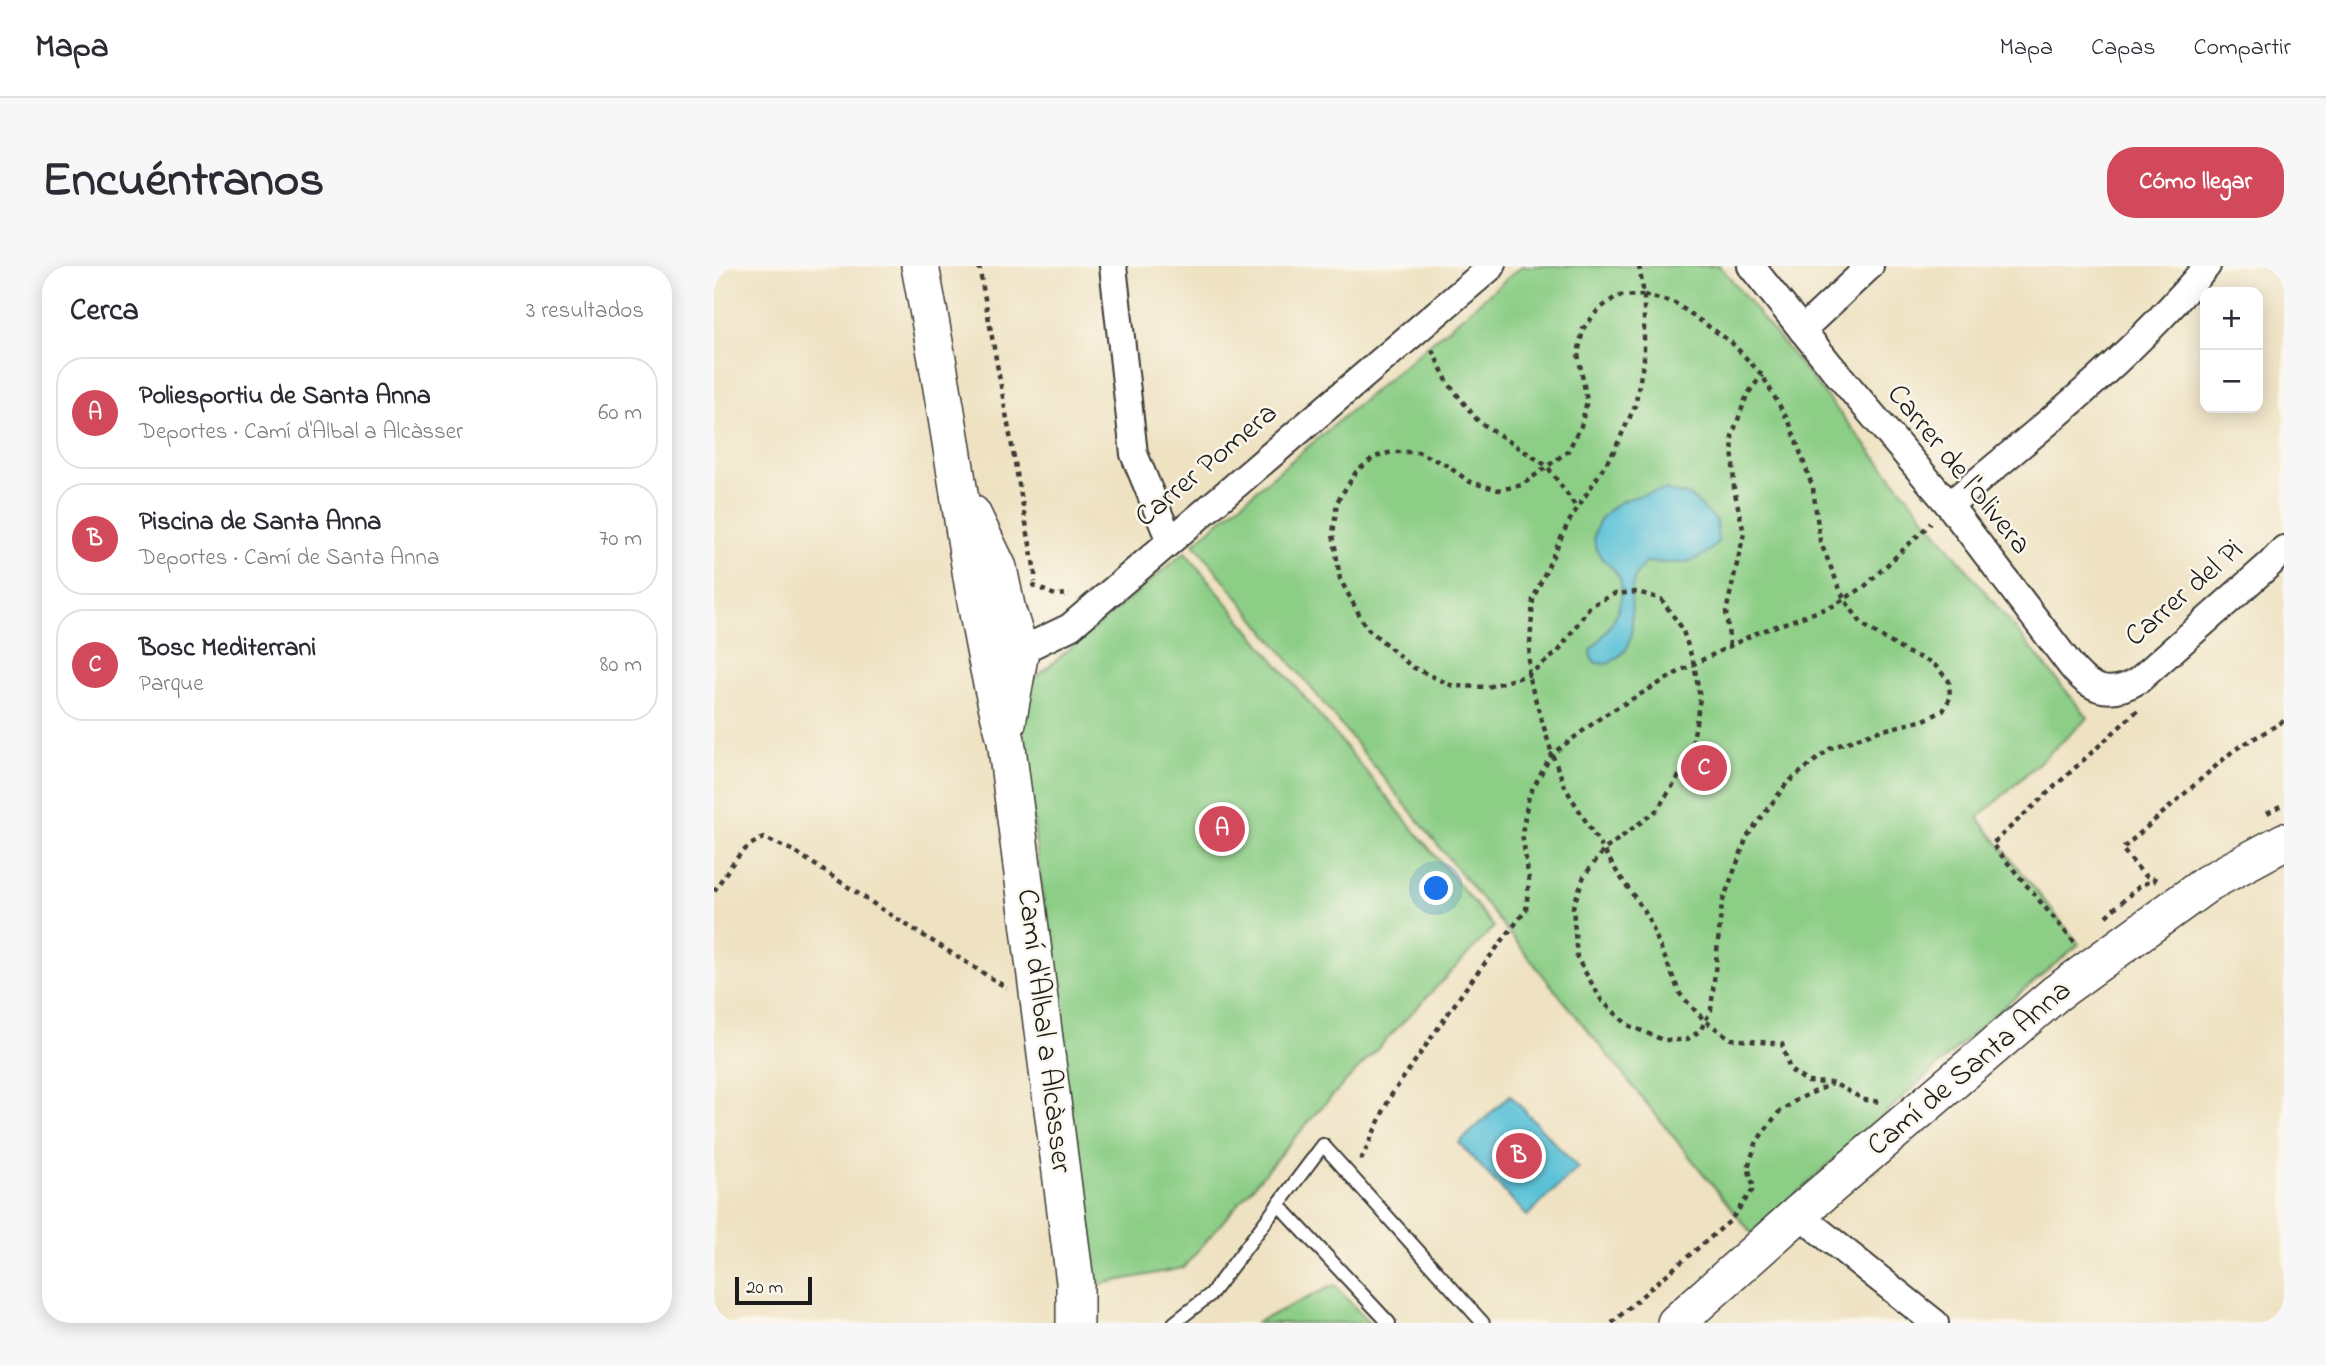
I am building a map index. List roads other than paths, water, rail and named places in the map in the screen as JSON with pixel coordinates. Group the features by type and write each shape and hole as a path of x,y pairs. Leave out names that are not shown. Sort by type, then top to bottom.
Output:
{"street":[{"name":"Camí d'Albal a Alcàsser","path":"920,266 958,485 972,585 1006,740 1074,1282 1075,1323"},
{"path":"1113,266 1134,454 1170,541"},
{"name":"Carrer Pomera","path":"1020,652 1070,627 1492,266"},
{"name":"Carrer de l'Olivera","path":"1751,266 1941,512 2076,673 2099,689 2113,690 2134,697"},
{"path":"1802,330 1870,266"},
{"path":"1941,512 2071,405 2178,301 2207,266"},
{"name":"Camí d'Albal a Alcàsser","path":"958,485 999,568 1007,611 1020,652 1007,712 1006,740"},
{"name":"Carrer del Pi","path":"2134,697 2146,673 2284,549"},
{"path":"972,585 997,634 1020,652"},
{"name":"Camí de Santa Anna","path":"1676,1323 1798,1214 2054,994 2208,883 2284,842"},
{"path":"1798,1214 1935,1323"}],"lane":[{"path":"1174,1323 1211,1293 1323,1145 1483,1323"},
{"path":"1278,1204 1389,1323"}],"water":[{"path":"1664,490 1690,496 1716,520 1718,542 1694,560 1677,563 1646,562 1634,581 1628,646 1622,654 1607,664 1596,663 1591,658 1591,650 1614,620 1621,594 1618,575 1596,547 1594,540 1597,526 1605,514 1622,501"},
{"path":"1510,1095 1578,1168 1527,1216 1459,1143"}],"place":[{"name":"Bosc Mediterrani","path":"1704,768"},
{"name":"Poliesportiu de Santa Anna","path":"1222,829"},
{"name":"Piscina de Santa Anna","path":"1519,1156"}]}
